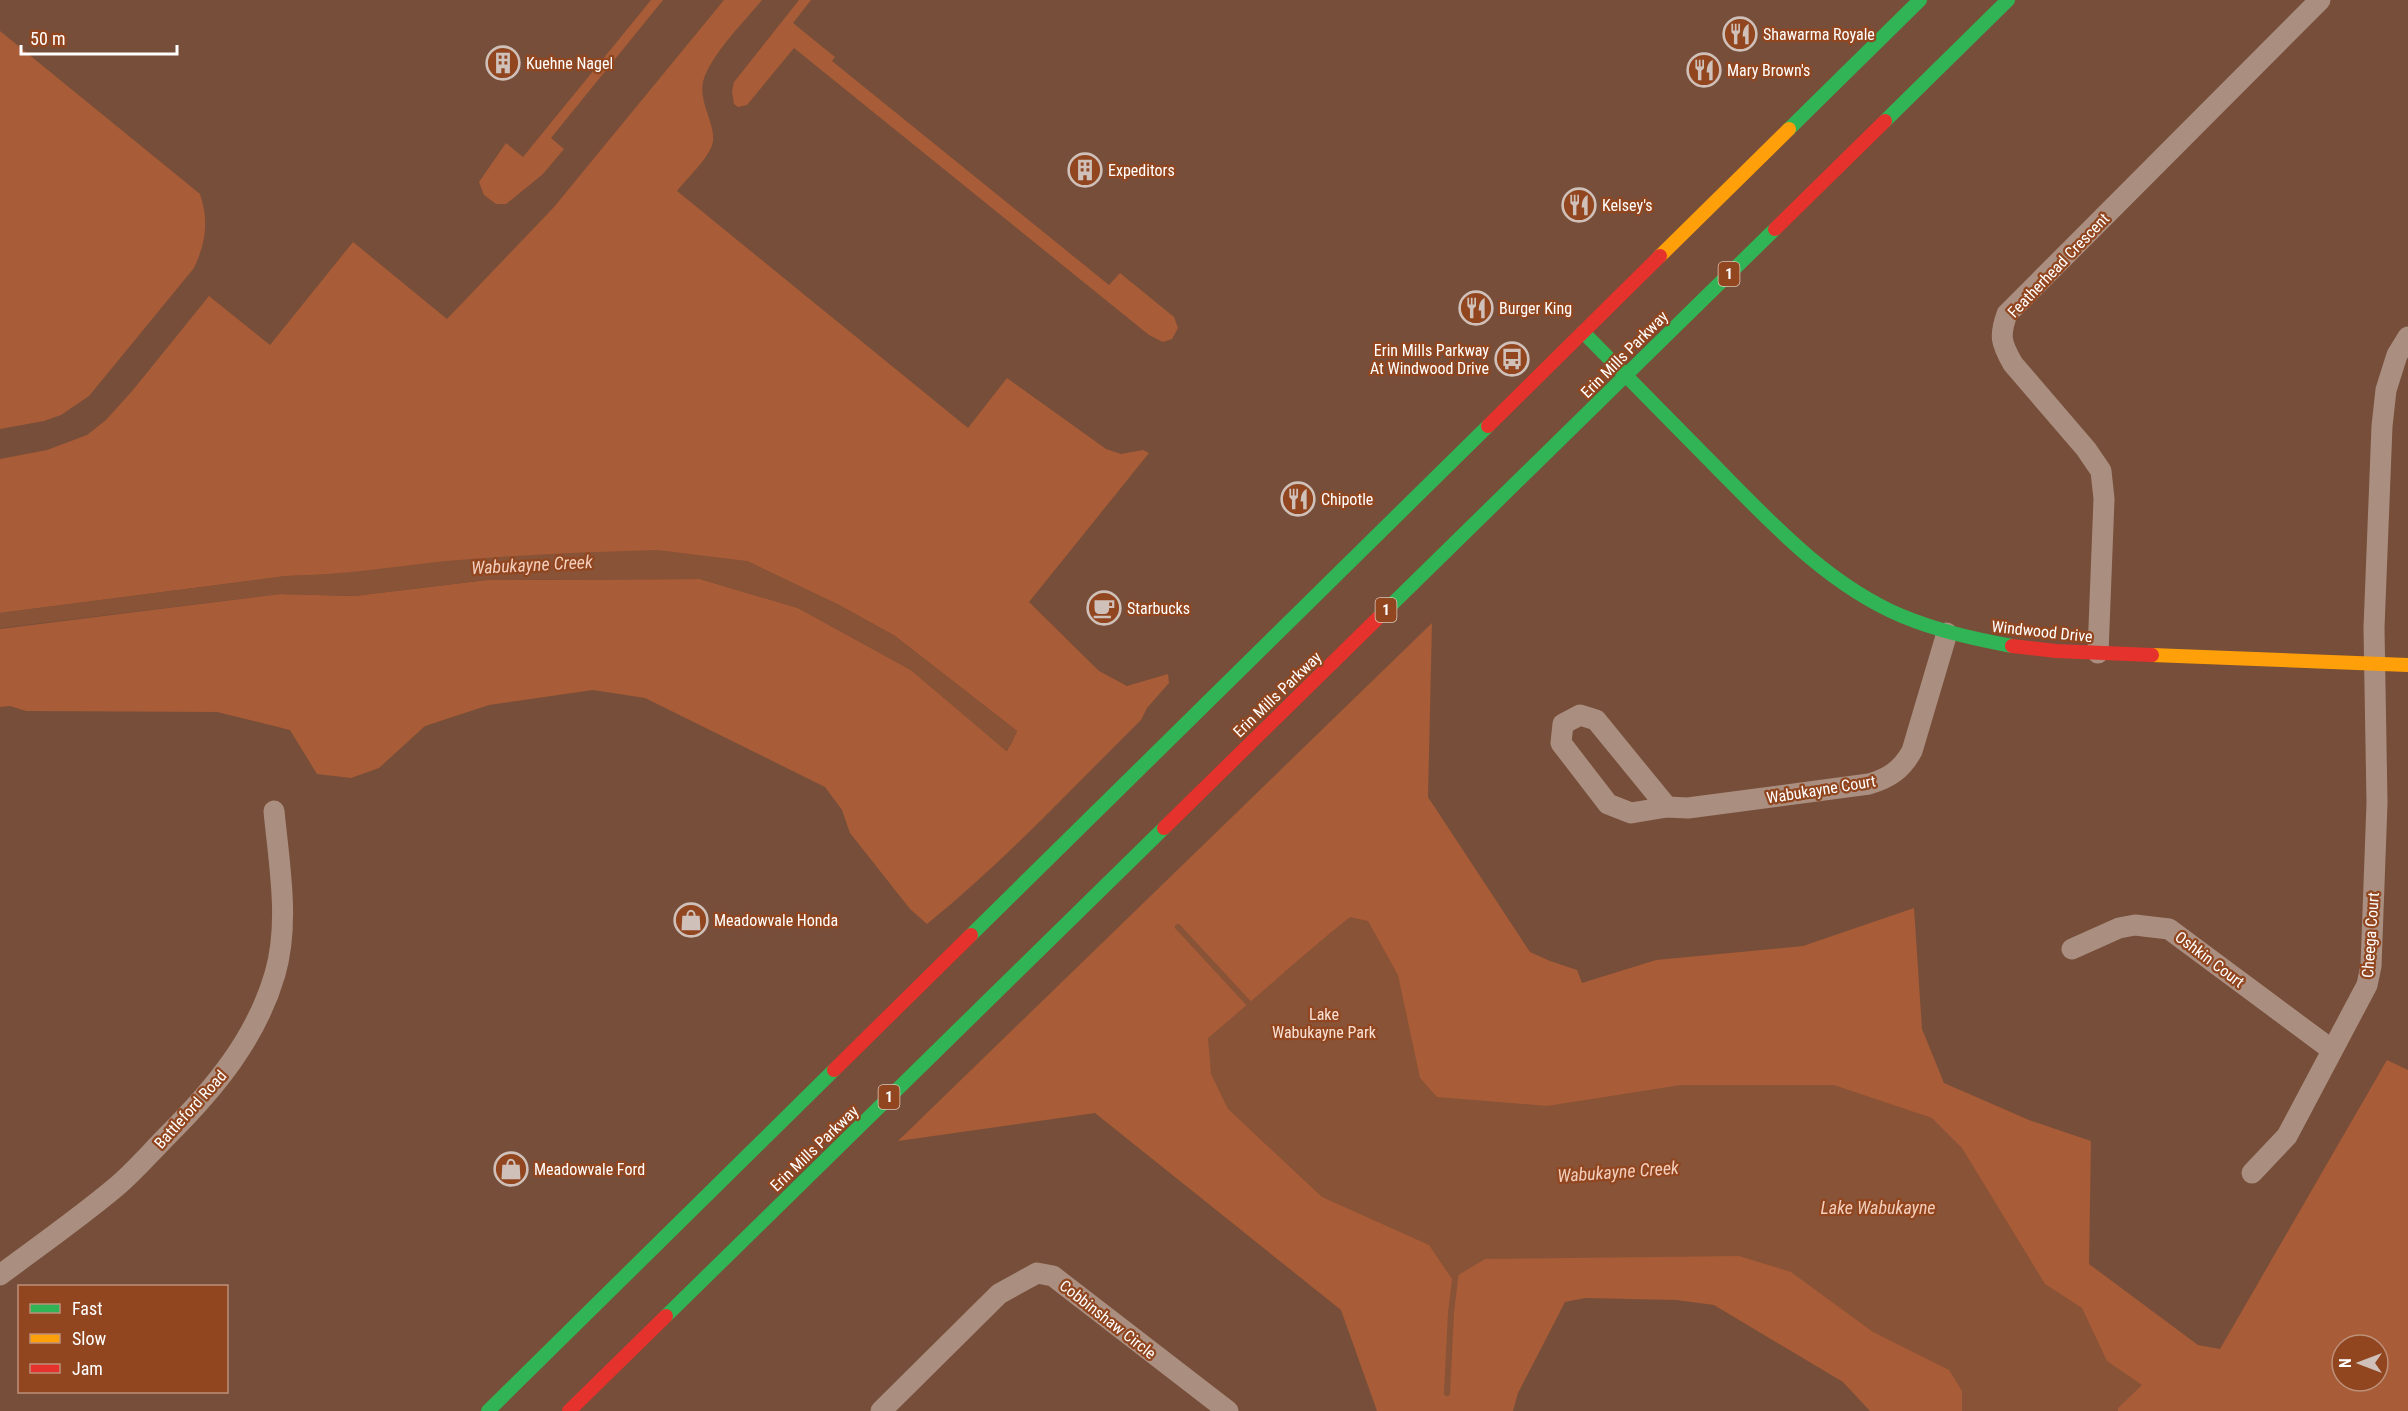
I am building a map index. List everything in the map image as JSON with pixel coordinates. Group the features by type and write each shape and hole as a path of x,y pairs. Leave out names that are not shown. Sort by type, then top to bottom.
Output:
{"main road":[{"path":"488,1411 1920,0"},
{"name":"Erin Mills Parkway","path":"569,1411 2008,0"},
{"name":"Windwood Drive","path":"1583,332 1774,528 1831,574 1866,598 1906,617 1947,633 2020,649 2408,665"}],"street":[{"name":"Featherhead Crescent","path":"2098,653 2104,499 2101,471 2086,449 2013,363 2004,348 2001,332 2007,314 2320,0"},
{"path":"2375,664 2382,426 2386,390 2397,355 2408,337"},
{"name":"Wabukayne Court","path":"1667,807 1596,720 1580,715 1563,724 1561,743 1608,804 1631,813 1667,807 1688,808 1869,784 1895,773 1905,764 1912,751 1947,633"},
{"name":"Cheega Court","path":"2252,1173 2287,1136 2367,985 2371,966 2377,803 2375,664"},
{"name":"Battleford Road","path":"0,1275 118,1186 215,1086 252,1033 275,974 280,936 282,898 274,812"},
{"name":"Oshkin Court","path":"2072,950 2119,928 2135,925 2169,929 2332,1050"},
{"name":"Cobbinshaw Circle","path":"881,1411 999,1294 1037,1273 1053,1276 1228,1411"}],"green space":[{"path":"651,0 663,0 551,138 564,149 543,174 506,204 496,204 484,195 479,182 506,143 523,157"},
{"path":"724,0 762,0 720,50 707,72 702,91 713,141 704,159 677,191 968,428 1007,378 1106,449 1121,454 1143,450 1149,453 1029,602 1099,671 1127,686 1168,674 1169,683 1147,708 1141,720 1037,825 927,924 910,909 850,833 842,810 825,787 645,698 593,690 489,705 425,726 379,768 351,778 317,774 290,730 217,712 26,711 10,706 0,707 0,629 280,594 354,596 487,580 700,579 798,608 911,670 1007,751 1017,731 895,636 839,605 747,561 286,576 0,613 0,459 47,450 87,435 106,420 133,390 209,296 270,345 353,242 447,319 554,207"},
{"path":"799,0 811,0 793,23 835,57 832,61 1109,285 1120,273 1174,317 1178,328 1172,339 1163,342 1149,335 794,48 747,105 738,107 734,104 732,91 734,82"},
{"path":"0,31 200,194 205,213 205,231 194,268 89,396 61,415 44,421 0,429"},
{"name":"Lake Wabukayne Park","path":"1432,623 1428,797 1530,952 1577,970 1582,983 1656,960 1803,946 1914,908 1922,1029 1944,1083 2029,1120 2091,1141 2089,1264 2198,1345 2220,1349 2387,1060 2408,1070 2408,1411 1870,1411 1843,1382 1714,1305 1676,1300 1585,1298 1565,1302 1518,1393 1513,1411 1377,1411 1341,1310 1095,1113 898,1141"}],"water":[{"path":"657,550 747,561 839,605 895,636 1017,731 1012,743 1006,751 911,670 798,608 700,579 487,580 354,596 280,594 0,628 0,613 286,576 499,557"},
{"name":"Lake Wabukayne","path":"1350,917 1368,921 1398,975 1420,1078 1437,1097 1547,1106 1681,1085 1834,1085 1932,1118 1962,1148 2045,1284 2082,1308 2107,1361 2142,1385 2118,1408 2118,1411 1962,1411 1962,1391 1949,1370 1873,1332 1791,1272 1739,1256 1485,1259 1452,1279 1429,1245 1322,1197 1228,1109 1211,1074 1208,1038"}],"waterway":[{"name":"Wabukayne Creek","path":"1178,927 1253,1008"},
{"path":"1447,1393 1451,1313 1456,1271"}],"traffic: fast":[{"path":"1789,129 1920,0"},
{"path":"1885,121 2008,0"},
{"path":"1378,618 1775,229"},
{"path":"1583,332 1781,532 1826,571 1875,603 1902,616 1957,634 2012,646"},
{"path":"971,935 1488,426"},
{"path":"666,1316 1164,828"},
{"path":"488,1411 834,1070"}],"traffic: slow":[{"path":"1660,256 1789,129"},
{"path":"2152,655 2408,665"}],"traffic: jam":[{"path":"1775,229 1885,121"},
{"path":"1488,426 1660,256"},
{"path":"1164,828 1378,618"},
{"path":"2012,646 2056,651 2152,655"},
{"path":"834,1070 971,935"},
{"path":"569,1411 666,1316"}],"place":[{"name":"Shawarma Royale","path":"1740,34"},
{"name":"Kuehne Nagel","path":"503,63"},
{"name":"Mary Brown's","path":"1704,70"},
{"name":"Expeditors","path":"1085,170"},
{"name":"Kelsey's","path":"1579,205"},
{"name":"Burger King","path":"1476,308"},
{"name":"Erin Mills Parkway At Windwood Drive","path":"1512,359"},
{"name":"Chipotle","path":"1298,499"},
{"name":"Starbucks","path":"1104,608"},
{"name":"Meadowvale Honda","path":"691,920"},
{"name":"Meadowvale Ford","path":"511,1169"}]}
